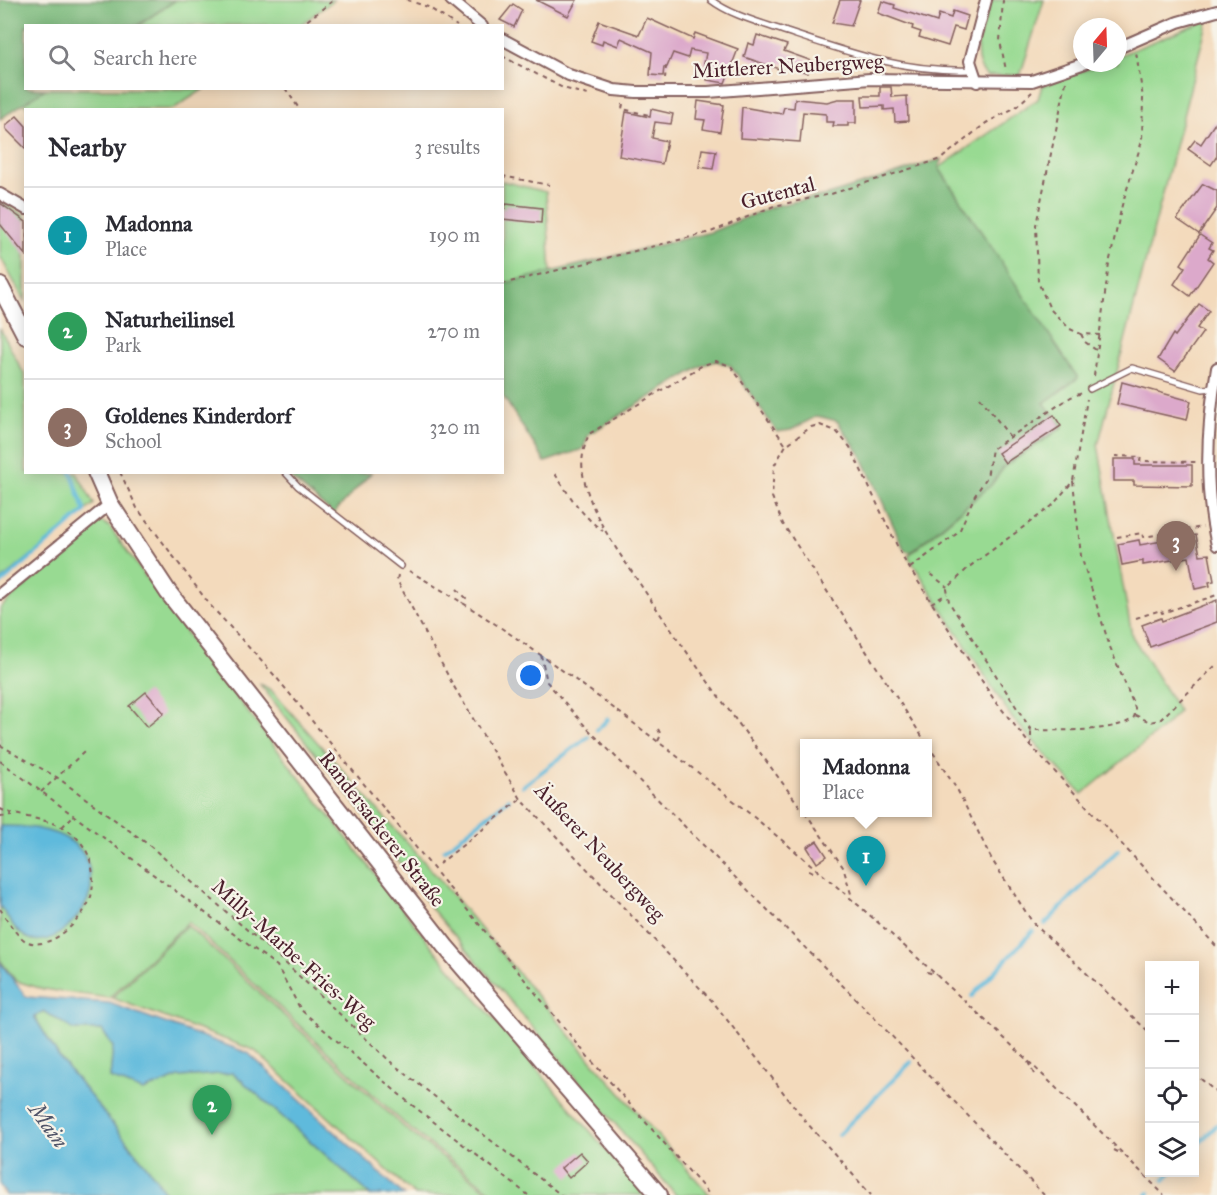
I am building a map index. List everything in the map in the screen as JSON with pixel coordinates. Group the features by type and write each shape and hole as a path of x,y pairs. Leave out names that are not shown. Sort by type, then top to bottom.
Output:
{"main road":[{"path":"0,286 24,332"},
{"name":"Randersackerer Straße","path":"97,474 111,504 168,592 445,946 660,1195"}],"street":[{"path":"451,0 480,24"},
{"path":"977,82 971,70 971,51 986,0"},
{"path":"1127,44 1178,22 1217,11"},
{"name":"Mittlerer Neubergweg","path":"504,40 569,75 625,91 708,92 870,79 1032,81 1073,68"},
{"path":"0,195 24,208"},
{"path":"1217,368 1209,463 1212,525 1217,545"},
{"path":"0,594 111,504"}],"lane":[{"name":"Mittlerer Neubergweg","path":"711,0 742,16 876,61 919,69 971,70"},
{"path":"1090,389 1132,368 1203,389 1214,388"},
{"path":"287,474 298,486 401,566"}],"path":[{"path":"303,24 334,0"},
{"path":"407,0 428,7 454,24"},
{"path":"1003,0 1000,41 1009,82"},
{"path":"1031,730 1070,730 1108,726 1131,720 1135,714 1131,694 1110,647 1081,556 1073,481 1084,411 1101,335 1109,264 1122,205 1142,141 1143,98 1133,41"},
{"path":"665,75 666,67"},
{"path":"1069,70 1057,113 1036,225 1038,282 1050,309 1070,329 1081,334 1101,335"},
{"name":"Gutental","path":"504,283 711,231 774,206 831,194 941,159 986,123 1016,107 1032,93 1032,81"},
{"path":"286,90 299,108"},
{"path":"624,109 650,115"},
{"path":"504,176 549,186"},
{"path":"1081,334 1085,342 1096,350"},
{"path":"786,445 731,366 716,361 703,365 589,434 583,449 584,482 606,532 678,641 800,805"},
{"path":"909,568 959,532 974,497 987,477 989,456 996,445 1071,397 1090,389"},
{"path":"980,397 1010,437"},
{"path":"924,739 783,524 772,498 774,466 786,445 811,427 820,425 836,431 843,438 857,459 909,568 993,698 1031,746 1217,947"},
{"path":"1115,456 1140,457 1140,461 1209,463"},
{"path":"121,474 137,508 210,605 276,677 589,1058 710,1195"},
{"path":"555,474 585,515 606,532"},
{"path":"1031,746 1031,730 949,602 947,587 969,567 1052,506 1073,481"},
{"path":"1117,537 1142,533 1143,537 1212,525"},
{"path":"401,566 542,655 658,741 852,897 938,975 1164,1195"},
{"name":"Äußerer Neubergweg","path":"401,566 397,580 453,685 521,799 714,1003 807,1123 871,1195"},
{"path":"931,574 947,587"},
{"path":"457,589 465,598 462,603"},
{"path":"930,603 947,594"},
{"path":"1136,618 1161,610 1162,613 1217,595"},
{"path":"542,655 547,682 586,727 858,1001 1044,1195"},
{"path":"1135,714 1150,722 1160,720 1217,664"},
{"path":"658,729 661,735 658,741"},
{"name":"Milly-Marbe-Fries-Weg","path":"0,745 58,778 149,845 282,960 393,1064 561,1195"},
{"path":"41,792 84,752"},
{"path":"932,752 958,791 992,860 1033,923 1145,1029"},
{"path":"0,761 277,966 301,1010 407,1101 528,1195"},
{"path":"439,864 521,799"},
{"path":"0,809 15,816"},
{"path":"62,826 74,815"},
{"path":"0,817 35,818 62,826 77,837 92,860 92,894 74,926 51,941 37,944 19,934 0,909"},
{"path":"808,817 843,867 852,897"},
{"path":"809,870 815,873 819,870"},
{"path":"927,972 934,976 938,975"},
{"path":"1028,1062 1034,1074"},
{"path":"1199,1077 1217,1093"},
{"path":"1114,1150 1125,1156"}],"green space":[{"path":"0,0 176,0 140,24 24,24 24,90 44,90 0,119"},
{"path":"176,0 334,0 301,24 141,24"},
{"path":"992,0 1044,0 1020,76 987,76 981,68 978,59 979,39"},
{"path":"1208,19 1098,445 1132,636 1179,711 1165,726 1082,794 1012,718 908,556 991,485 1004,467 1063,427 1044,403 1077,378 939,168 1038,99 1042,86 1079,72 1127,72 1127,52"},
{"path":"44,90 202,90 175,108 28,108 24,103"},
{"path":"941,159 939,168 1078,378 1044,403 1063,427 1004,467 991,485 911,552 905,551 861,455 837,421 817,416 791,430 777,432 731,366 716,361 703,365 589,434 583,449 545,462 504,398 504,284 711,232 774,206 831,194"},
{"path":"504,182 546,192 551,273 504,284"},
{"path":"0,201 24,215 24,300 0,256"},
{"path":"0,328 24,374 24,474 78,474 94,504 0,581"},
{"path":"286,474 370,474 333,514"},
{"path":"100,521 109,526 192,641 438,954 645,1195 496,1195 409,1128 188,922 109,998 43,989 16,981 0,960 0,608"},
{"path":"259,683 271,690 434,873 580,1047 710,1195 676,1195 431,908 385,841"},
{"path":"187,925 407,1130 493,1195 415,1195 254,1050 112,998"},
{"path":"44,1011 74,1030 102,1030 113,1047 110,1078 143,1091 179,1077 233,1073 371,1195 166,1195 156,1178 59,1057 34,1016"}],"water":[{"path":"0,826 28,827 57,834 80,849 87,861 91,891 87,901 67,927 49,939 39,940 25,937 13,925 0,906"},
{"name":"Main","path":"0,962 26,997 109,1003 248,1053 404,1195 371,1195 233,1073 179,1077 143,1091 110,1078 113,1047 102,1030 74,1030 44,1011 34,1016 59,1057 156,1178 166,1195 6,1195 0,1185"}],"building":[{"path":"536,0 577,0 568,16"},
{"path":"840,0 860,0 851,26 832,23"},
{"path":"882,1 895,5 894,8 937,22 939,14 951,18 953,11 968,16 964,30 954,27 948,46 919,37 921,32 912,29 913,26 878,13"},
{"path":"513,4 522,10 514,27 500,20"},
{"path":"647,18 693,39 695,33 738,49 725,83 707,80 712,67 704,64 706,53 690,50 688,58 673,53 667,67 664,67 663,76 650,75 652,52 621,38 618,46 603,40 602,45 591,41 599,21 639,35"},
{"path":"757,35 787,45 784,51 812,61 808,73 781,63 779,69 744,57 748,43 754,45"},
{"path":"880,87 891,87 892,97 907,96 908,121 895,122 894,109 884,110 884,106 863,107 862,96 880,96"},
{"path":"795,99 827,102 838,99 856,99 856,123 848,123 848,126 833,126 834,122 826,122 826,114 803,112 800,142 740,138 742,107 782,114 784,107 794,108"},
{"path":"698,101 724,105 720,132 703,129 705,120 696,119"},
{"path":"651,109 673,114 671,124 655,122 652,138 667,141 662,164 619,156 626,112 650,117"},
{"path":"17,116 24,124 24,147 6,129 6,125"},
{"path":"1217,120 1217,156 1211,165 1188,149 1195,140 1201,144"},
{"path":"702,149 716,151 713,169 699,167"},
{"path":"1203,184 1217,191 1217,208 1199,234 1177,219"},
{"path":"0,203 24,221 24,254 0,224"},
{"path":"506,204 542,208 541,223 504,219"},
{"path":"1200,235 1212,243 1209,248 1213,250 1208,258 1213,262 1190,296 1174,284 1185,267 1181,264"},
{"path":"1199,304 1209,311 1197,328 1203,332 1175,371 1158,359 1173,334 1175,336"},
{"path":"1122,382 1191,401 1187,420 1117,404"},
{"path":"1054,415 1061,426 1005,463 998,453"},
{"path":"1114,459 1135,459 1135,465 1192,465 1192,486 1134,485 1134,481 1114,481"},
{"path":"1196,535 1200,555 1209,554 1214,581 1209,582 1210,586 1195,589 1189,557 1143,565 1143,561 1122,565 1118,544 1139,540 1140,545"},
{"path":"1217,600 1217,622 1150,647 1142,625 1161,618 1162,621"},
{"path":"146,692 164,713 147,727 129,706"},
{"path":"817,841 827,856 817,863 807,847"},
{"path":"580,1152 588,1161 569,1178 561,1168"}],"waterway":[{"path":"0,584 85,511 72,474"},
{"path":"597,730 608,719"},
{"path":"523,786 588,737"},
{"path":"444,850 509,799"},
{"path":"1045,924 1118,850"},
{"path":"972,996 1033,931"},
{"path":"838,1135 911,1062"},
{"path":"1199,1143 1217,1125"}],"place":[{"name":"Goldenes Kinderdorf","path":"1176,571"},
{"name":"Madonna","path":"866,886"},
{"name":"Naturheilinsel","path":"212,1135"}]}
